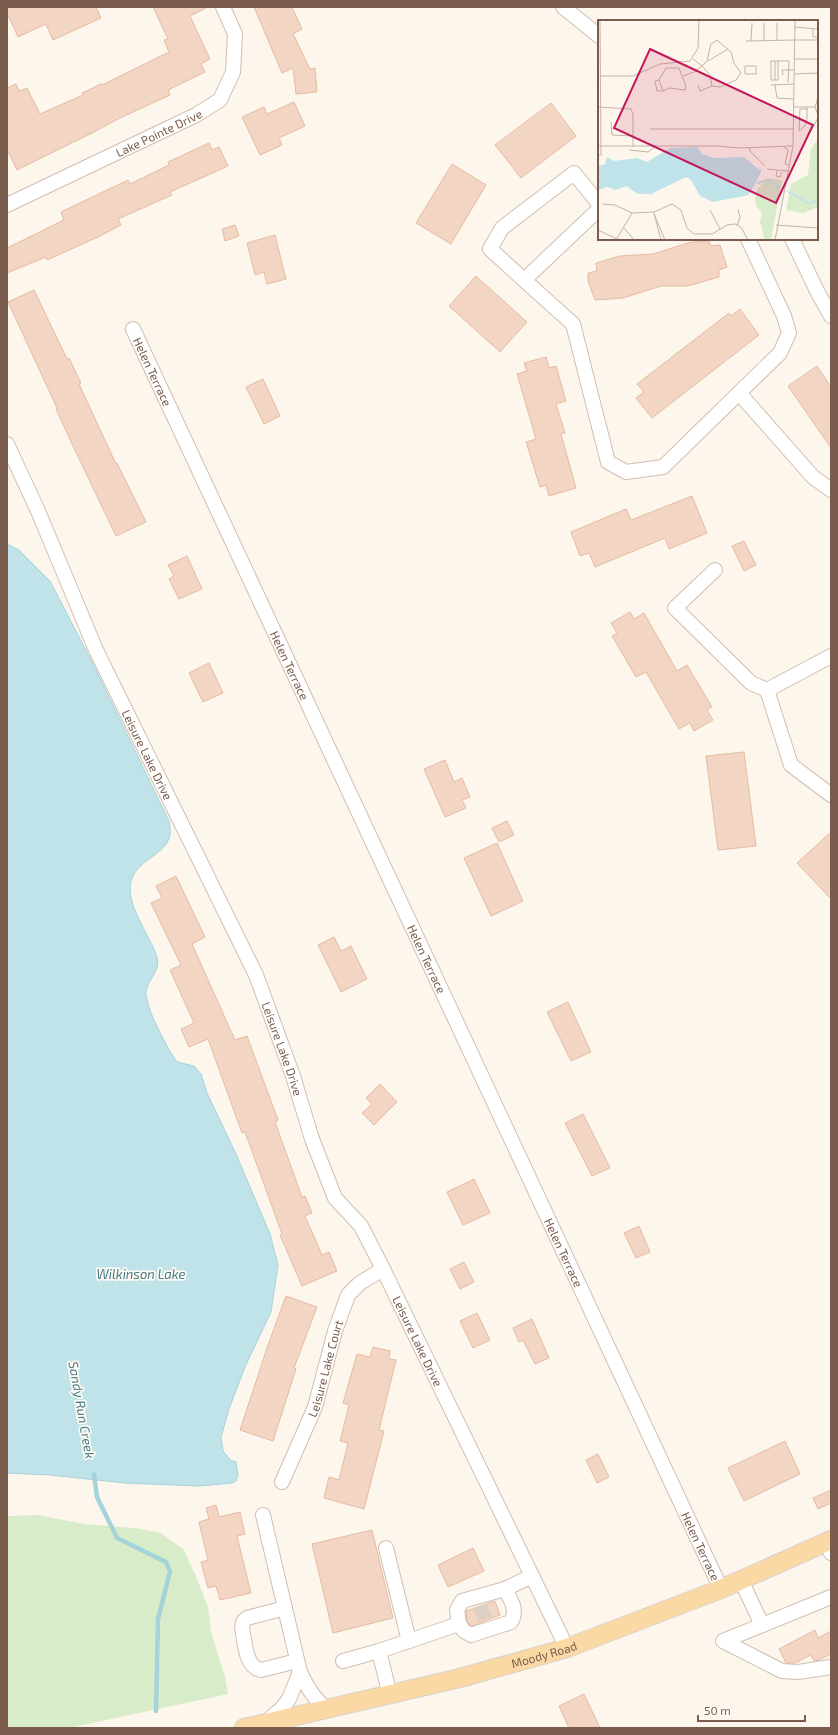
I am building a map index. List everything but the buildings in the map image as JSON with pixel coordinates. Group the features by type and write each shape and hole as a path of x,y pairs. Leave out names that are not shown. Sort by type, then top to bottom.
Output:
{"main road":[{"name":"Moody Road","path":"244,1728 460,1678 567,1648 721,1589 829,1545"}],"street":[{"name":"Lake Pointe Drive","path":"7,205 196,115 220,100 233,72 235,34 222,7"},
{"path":"563,7 598,35"},
{"path":"598,203 574,173 502,228 490,249 573,324 608,462 626,472 663,466 780,353 789,333 784,316 748,240"},
{"path":"524,280 598,209"},
{"path":"792,240 831,316"},
{"name":"Helen Terrace","path":"133,329 721,1589"},
{"path":"739,393 813,477 831,490"},
{"name":"Leisure Lake Drive","path":"7,446 38,511 96,650 256,975 293,1076 312,1139 335,1198 360,1226 383,1269 567,1648"},
{"path":"715,570 675,608 751,683 767,690 791,765 831,795"},
{"path":"767,690 831,656"},
{"name":"Leisure Lake Court","path":"282,1482 315,1407 334,1331 348,1295 360,1283 383,1269"},
{"path":"263,1515 298,1666 308,1690 317,1701 327,1709"},
{"path":"386,1548 409,1641"},
{"path":"505,1589 515,1608 514,1616 511,1622 487,1625 471,1635 464,1631 459,1624 457,1610 462,1601 478,1601 532,1576"},
{"path":"741,1580 762,1625"},
{"path":"831,1597 723,1641 782,1671 798,1672 831,1667"},
{"path":"285,1608 247,1618 243,1622 242,1628 250,1665 255,1669 261,1670 298,1666"},
{"path":"343,1661 379,1651 459,1624"},
{"path":"379,1651 390,1695"},
{"path":"265,1724 289,1699 298,1666"}],"green space":[{"path":"38,1515 84,1524 135,1528 161,1533 184,1550 208,1607 211,1632 225,1677 228,1694 69,1728 7,1728 7,1516"}],"water":[{"name":"Wilkinson Lake","path":"7,544 19,550 50,581 93,664 169,821 170,834 166,845 138,868 131,881 130,890 135,910 154,948 158,962 156,971 147,987 146,998 157,1027 177,1062 194,1066 201,1074 207,1093 236,1154 270,1234 278,1265 271,1312 245,1367 229,1409 221,1437 223,1451 230,1460 236,1462 238,1475 236,1481 232,1483 199,1486 125,1483 50,1475 7,1473"}],"waterway":[{"name":"Sandy Run Creek","path":"94,1474 97,1497 117,1538 166,1562 170,1572 158,1619 156,1711"}],"tunnel":[{"path":"480,1606 485,1620"}]}
